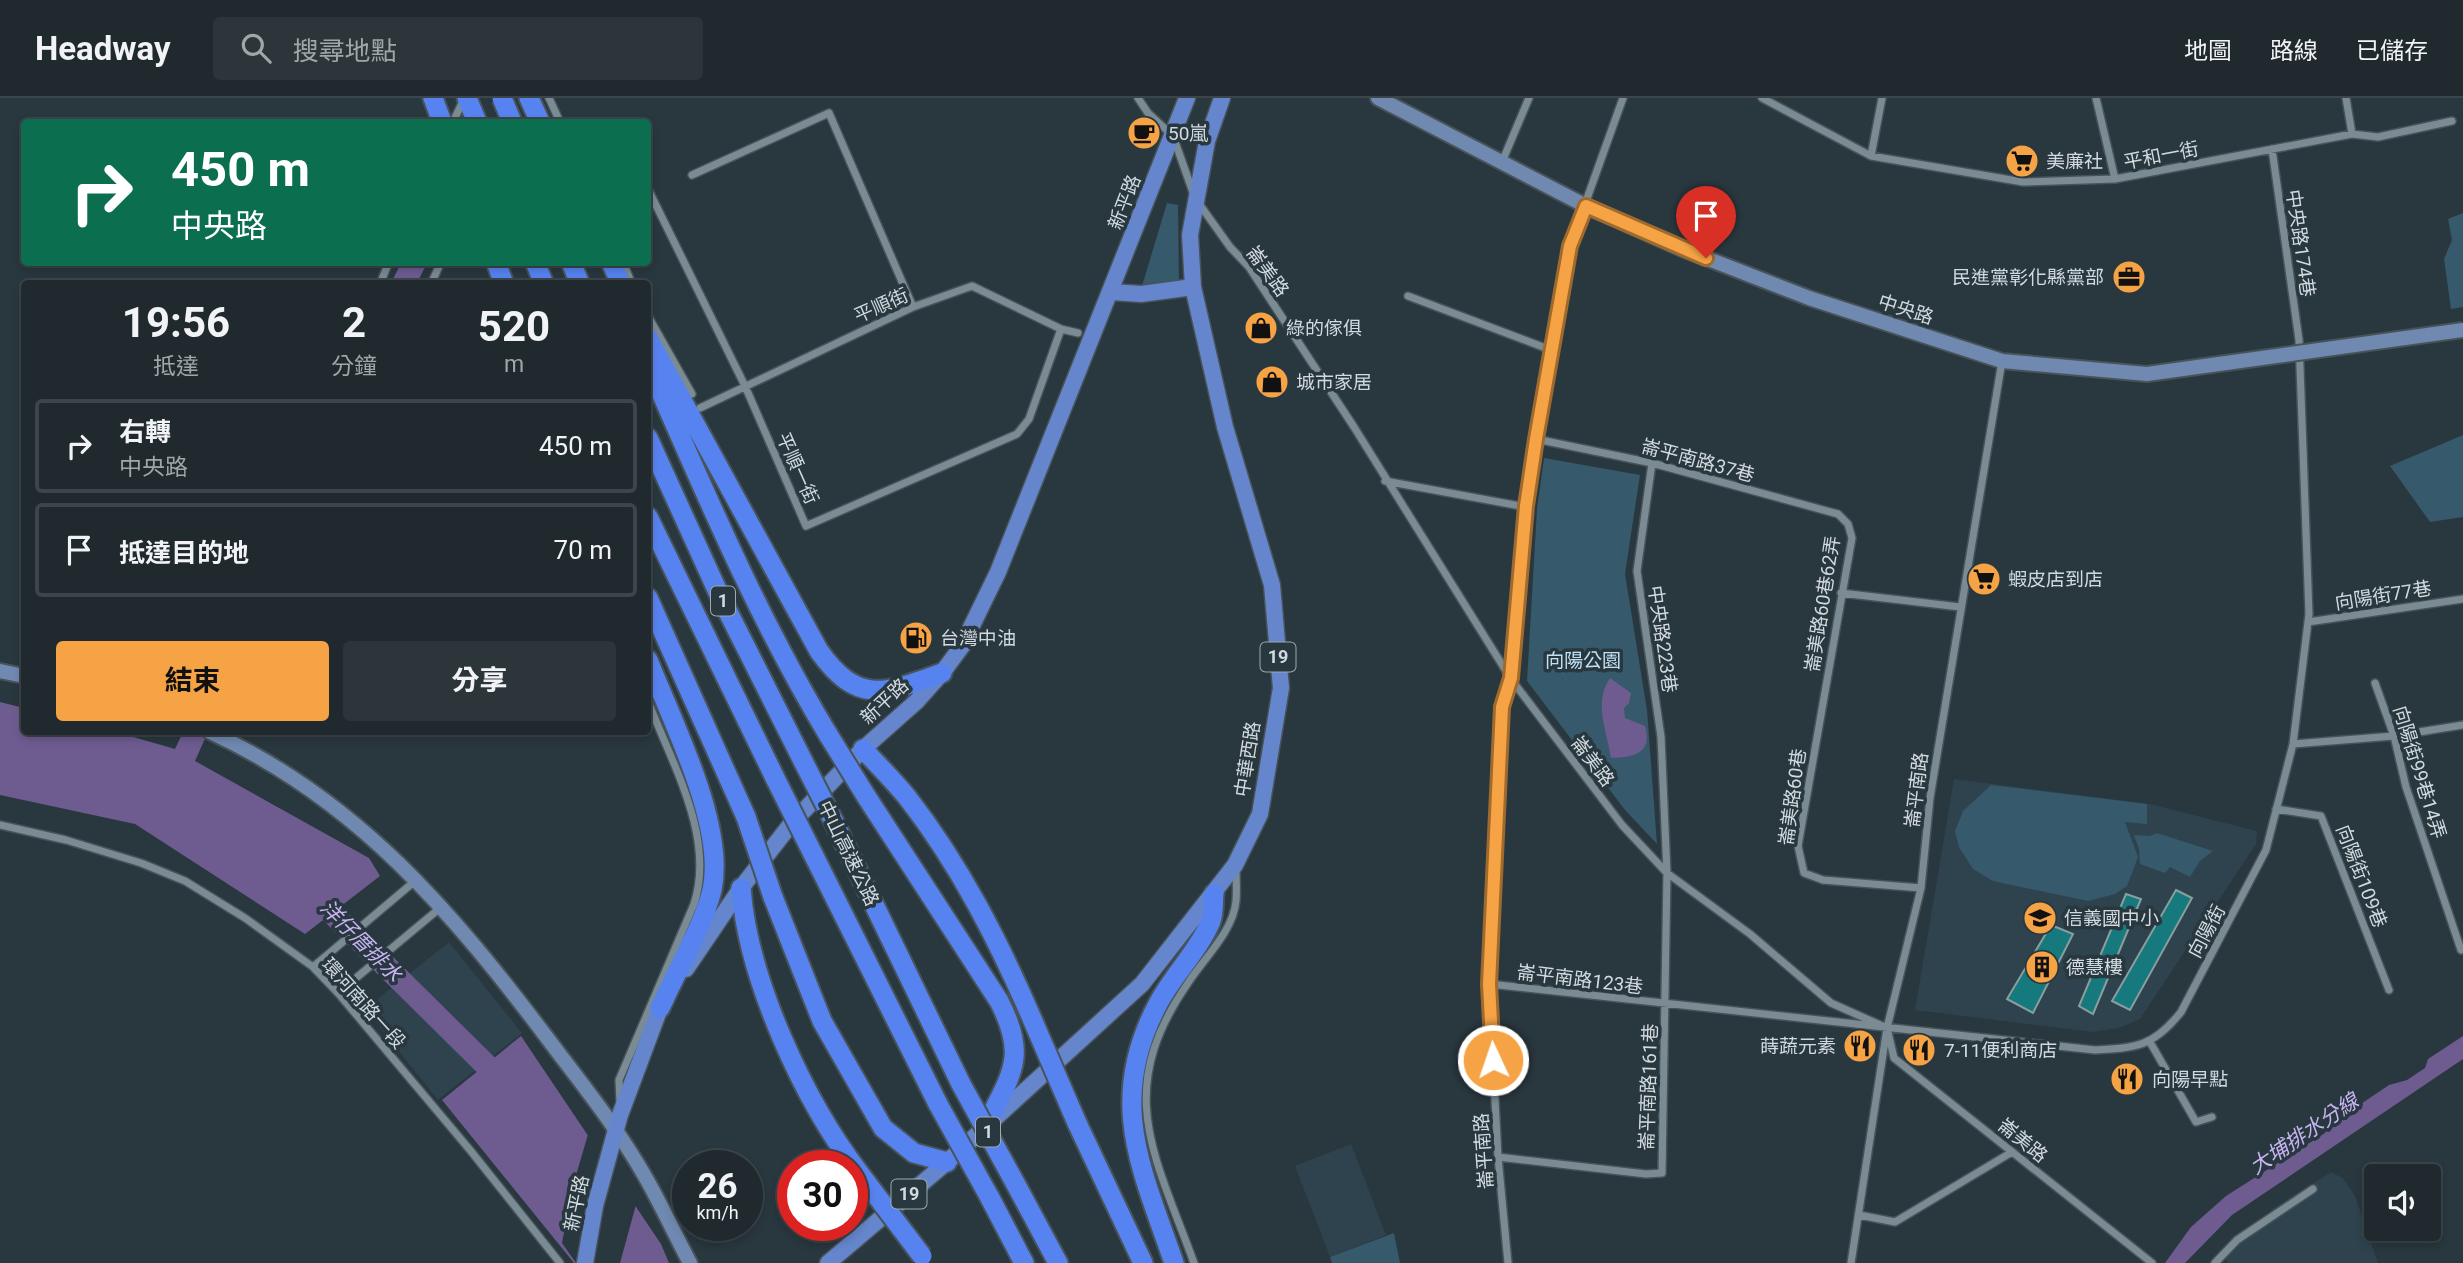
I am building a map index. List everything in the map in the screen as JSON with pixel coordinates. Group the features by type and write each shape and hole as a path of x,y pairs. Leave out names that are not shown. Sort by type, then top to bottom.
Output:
{"highway":[{"path":"466,98 476,119"},
{"path":"502,98 511,119"},
{"path":"530,99 539,119"},
{"path":"433,101 441,119"},
{"path":"651,343 819,651 833,671 851,685 871,690 889,690 942,673"},
{"path":"651,370 702,490 792,675 866,796 999,1001 1012,1026 1016,1048 1013,1073 988,1123"},
{"name":"中山高速公路","path":"651,445 718,592 835,824 961,1084 1058,1263"},
{"name":"中山高速公路","path":"651,523 938,1104 1024,1263"},
{"path":"651,605 746,817 773,897 822,1021 883,1128 914,1153 947,1162"},
{"path":"651,668 692,772 712,837 715,856 711,892 660,1008"},
{"path":"863,749 905,795 949,856 1009,965 1077,1123 1143,1263"},
{"path":"741,888 749,945 770,1009 790,1055 825,1120 860,1174 925,1259"},
{"path":"1174,1263 1133,1139 1130,1100 1133,1064 1159,1001 1212,919 1214,894"}],"main road":[{"name":"新平路","path":"585,1263 595,1206 618,1122 660,1008 741,888 791,824 863,749 917,701 962,646 998,572 1112,292 1187,98"},
{"name":"中華西路","path":"828,1263 947,1162 1142,984 1236,865 1260,814 1280,688 1272,585 1225,427 1193,287 1190,235 1207,141 1222,98"},
{"path":"1112,292 1141,294 1193,287"}],"street":[{"path":"455,119 466,98"},
{"path":"1138,98 1148,113 1173,136 1207,141"},
{"name":"中央路","path":"1378,98 1501,164 1680,248 1809,298 2002,361 2147,374 2463,330"},
{"path":"1501,164 1529,98"},
{"name":"崙平南路","path":"1508,1263 1498,1157 1489,984 1502,707 1511,678 1526,506 1570,246 1623,98"},
{"name":"平和一街","path":"1762,98 1871,156 2023,182 2115,179 2352,134 2378,137 2452,121"},
{"path":"1871,156 1882,98"},
{"path":"2096,98 2115,179"},
{"path":"2346,98 2352,134"},
{"path":"507,119 530,99 555,119"},
{"path":"692,175 828,113 913,307"},
{"name":"崙美路","path":"1173,136 1195,198 1230,247 1249,267 1354,427 1385,481 1511,678 1622,825 1667,873 1750,934 1831,1003 1887,1028 1894,1058 2149,1260"},
{"name":"中央路174巷","path":"2272,149 2299,340"},
{"name":"平順一街","path":"651,195 745,386 806,526 1017,434 1029,419 1061,329"},
{"name":"平順街","path":"700,408 913,307 972,286 1061,329 1077,334"},
{"path":"1408,296 1551,350"},
{"path":"651,321 692,394"},
{"name":"向陽街","path":"1666,1005 2095,1050 2130,1049 2150,1042 2166,1031 2181,1012 2266,850 2293,744 2308,622 2299,340"},
{"name":"崙平南路","path":"1852,1263 1887,1028 1921,888 1930,798 2002,361"},
{"name":"崙平南路37巷","path":"1536,439 1652,463 1838,514 1848,524"},
{"name":"中央路223巷","path":"1652,463 1637,571 1661,737 1667,873 1666,1005"},
{"path":"1385,481 1526,506"},
{"name":"崙美路60巷62弄","path":"1824,690 1852,538 1848,524"},
{"path":"1840,593 1960,607"},
{"name":"向陽街77巷","path":"2308,622 2463,599"},
{"path":"0,671 21,676"},
{"name":"向陽街99巷14弄","path":"2375,683 2394,736 2406,787 2461,950"},
{"name":"崙美路60巷","path":"1824,690 1798,846 1804,873 1823,880 1921,888"},
{"path":"618,1122 619,1080 694,904 700,875 701,856 687,802 651,709"},
{"path":"2293,744 2394,736 2463,725"},
{"path":"219,735 312,790 362,827 393,855 493,967 618,1122 690,1263"},
{"name":"向陽街109巷","path":"2276,809 2321,816 2389,990"},
{"name":"環河南路一段","path":"0,825 141,863 185,881 245,918 313,967 338,993 560,1263"},
{"path":"1194,1263 1147,1127 1145,1101 1148,1066 1158,1032 1175,1001 1226,931 1236,903 1236,865"},
{"path":"313,967 415,880"},
{"path":"338,993 440,908"},
{"name":"崙平南路123巷","path":"1489,984 1666,1005"},
{"name":"崙平南路161巷","path":"1498,1157 1646,1174 1662,1173 1666,1005"},
{"path":"2150,1042 2196,1122 2211,1117"},
{"path":"1858,1215 1895,1222 2012,1152"},
{"path":"2215,1263 2237,1240 2313,1189"}],"shaded area":[{"path":"400,266 426,266 418,280 392,280"},
{"path":"1610,678 1631,693 1629,703 1624,708 1625,718 1645,726 1647,735 1644,748 1627,757 1611,758 1604,727 1602,697"},
{"path":"0,702 21,707 21,735 126,735 175,749 182,735 207,735 195,761 369,858 380,876 305,934 135,824 0,795"},
{"path":"1954,779 2150,804 2257,831 2256,844 2140,1019 2119,1028 2093,1032 1915,1010"},
{"path":"449,942 522,1033 438,1100 365,1009"},
{"path":"521,1036 661,1244 669,1263 574,1263 442,1100"},
{"path":"2463,1036 2463,1059 2232,1215 2185,1263 2165,1263 2191,1227 2226,1196 2325,1133 2331,1124 2389,1085 2407,1080 2425,1068 2428,1059"},
{"path":"1351,1144 1386,1235 1330,1257 1295,1166"},
{"path":"2331,1172 2343,1178 2355,1196 2364,1222 2364,1241 2370,1241 2378,1263 2228,1263 2224,1254 2274,1208"}],"green space":[{"path":"1167,203 1178,205 1179,283 1142,286"},
{"path":"2463,213 2463,307 2451,309 2444,259 2452,240 2448,219"},
{"path":"2463,435 2463,517 2430,522 2390,466"},
{"name":"向陽公園","path":"1544,458 1640,475 1625,574 1647,710 1657,844 1625,810 1527,681 1537,509"},
{"path":"1991,785 2147,804 2147,824 2125,822 2138,857 2127,886 2115,894 2088,901 1993,881 1973,869 1959,847 1955,831 1963,811"},
{"path":"2157,833 2213,851 2200,861 2190,877 2170,867 2165,873 2140,864 2134,835 2150,836"},
{"path":"1394,1233 1400,1263 1332,1263 1330,1257"}],"pier":[{"path":"589,1131 637,1201 620,1263 576,1263 562,1243 572,1189"}],"building":[{"path":"2176,890 2192,898 2130,1010 2112,1001"},
{"path":"2126,894 2141,899 2093,1014 2079,1006"},
{"name":"德慧樓","path":"2051,925 2073,934 2033,1013 2007,999"},
{"name":"7-11便利商店","path":"1919,1041 1928,1042 1927,1060 1917,1060 1911,1054 1911,1046"}],"waterway":[{"name":"洋仔厝排水","path":"311,892 490,1069 504,1090"}],"place":[{"name":"50嵐","path":"1144,133"},
{"name":"美廉社","path":"2022,161"},
{"name":"民進黨彰化縣黨部","path":"2129,277"},
{"name":"綠的傢俱","path":"1261,328"},
{"name":"城市家居","path":"1272,382"},
{"name":"蝦皮店到店","path":"1984,579"},
{"name":"台灣中油","path":"916,638"},
{"name":"信義國中小","path":"2040,918"},
{"name":"德慧樓","path":"2042,967"},
{"name":"蒔蔬元素","path":"1860,1046"},
{"name":"7-11便利商店","path":"1919,1050"},
{"name":"向陽早點","path":"2127,1079"}],"route":[{"path":"1493,1060 1489,984 1502,707 1511,678 1526,506 1570,246 1586,206 1706,258"}],"water label":[{"name":"大埔排水分線","path":"2304,1134"}]}
